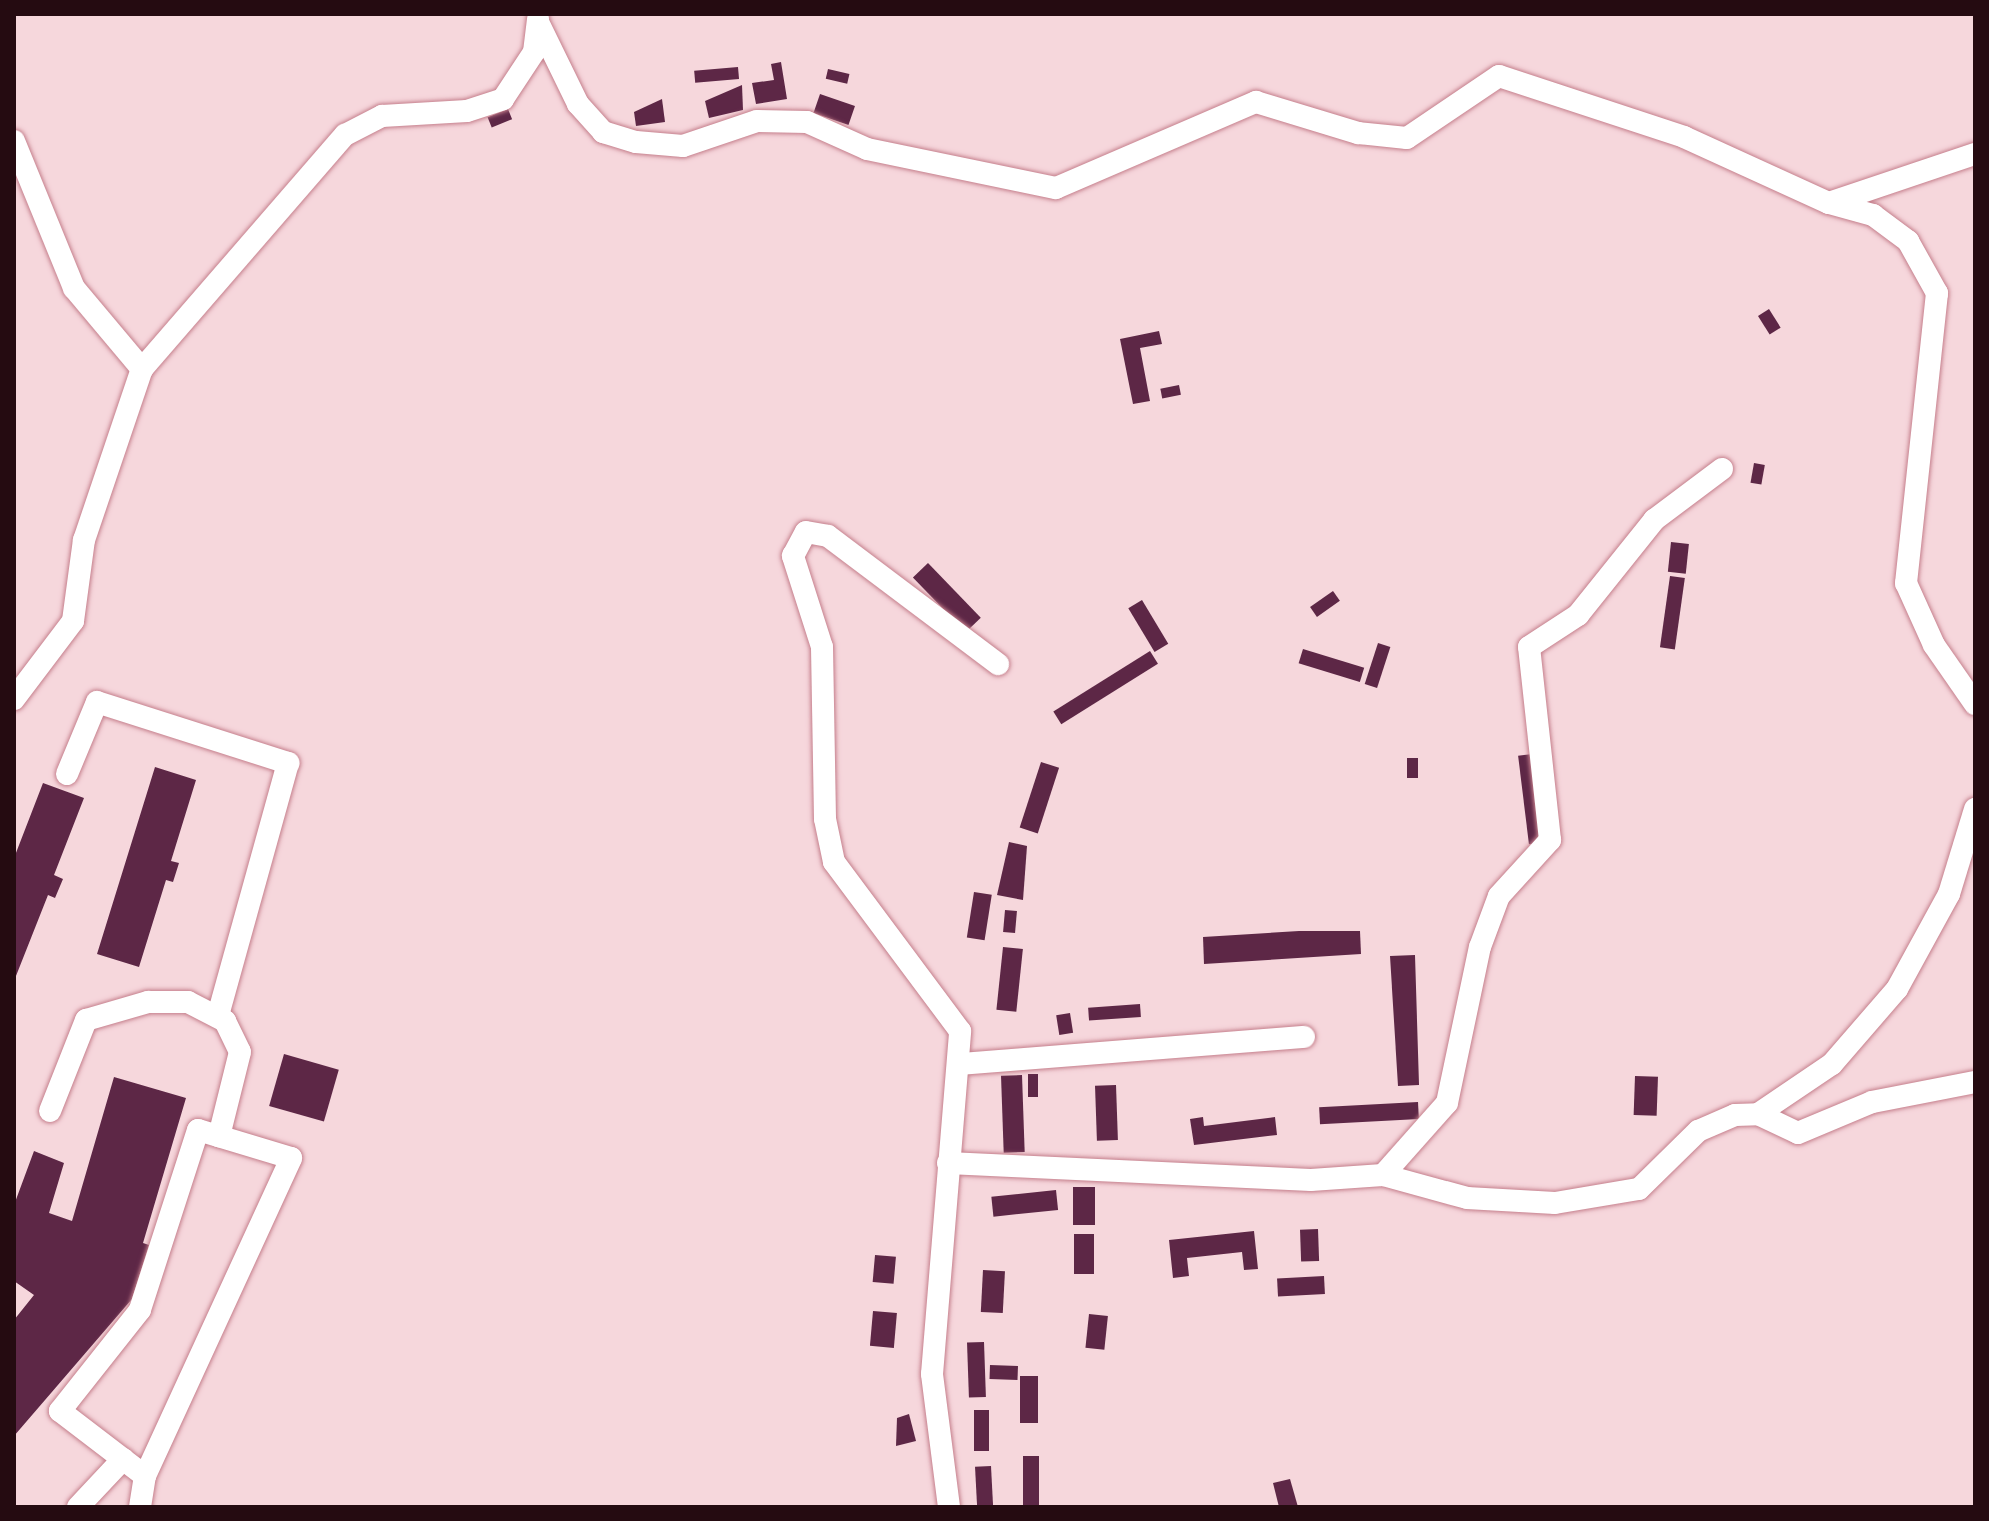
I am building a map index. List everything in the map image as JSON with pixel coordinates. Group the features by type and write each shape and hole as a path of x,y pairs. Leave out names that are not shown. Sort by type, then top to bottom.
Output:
{"street":[{"path":"538,18 578,104 603,132 636,142 683,146 757,121 807,122 867,149 1056,188 1256,102 1358,133 1407,138 1499,76 1684,137 1829,203 1873,215 1908,241 1937,293 1906,583 1934,645 1975,704"},
{"path":"14,699 73,621 84,540 142,369 345,135 382,116 467,111 503,99 526,70 538,18"},
{"path":"14,141 74,288 142,369"},
{"path":"1829,203 1975,154"},
{"path":"1383,1175 1447,1103 1480,947 1499,896 1550,840 1529,647 1578,615 1654,520 1722,469"},
{"path":"949,1507 932,1374 948,1163 960,1064 960,1031 950,1013 834,862 825,819 822,647 793,556 798,545 817,529 998,664"},
{"path":"67,774 97,702 288,763 218,1016"},
{"path":"948,1163 1311,1180 1383,1175 1467,1198 1555,1203 1639,1189 1698,1131 1758,1114 1832,1064 1897,989 1949,894 1975,809"},
{"path":"50,1111 86,1020 173,1000 218,1016 240,1052 219,1136"},
{"path":"960,1064 1304,1037"},
{"path":"1758,1114 1798,1133 1872,1102 1975,1082"},
{"path":"140,1507 145,1476 291,1158 198,1130 140,1310 60,1411 145,1476"},
{"path":"78,1507 123,1459"}],"building":[{"path":"781,62 787,99 756,104 752,83 774,80 771,64"},
{"path":"738,67 739,79 695,83 694,71"},
{"path":"828,69 849,74 847,84 826,79"},
{"path":"742,85 743,110 709,118 705,101"},
{"path":"820,94 855,106 848,125 813,113"},
{"path":"662,99 665,122 636,126 634,112"},
{"path":"508,109 512,119 492,127 488,117"},
{"path":"1769,309 1781,328 1770,335 1758,316"},
{"path":"1159,331 1162,344 1140,348 1150,401 1133,404 1120,339"},
{"path":"1179,385 1181,395 1162,398 1160,389"},
{"path":"1754,463 1765,465 1761,485 1751,483"},
{"path":"1671,542 1689,544 1686,574 1668,572"},
{"path":"928,563 981,618 966,632 913,578"},
{"path":"1670,576 1685,578 1675,649 1660,647"},
{"path":"1333,591 1340,601 1317,617 1310,607"},
{"path":"1142,600 1168,644 1155,652 1128,608"},
{"path":"1378,643 1390,647 1377,688 1365,684"},
{"path":"1303,649 1364,668 1360,682 1299,663"},
{"path":"1150,651 1158,664 1061,724 1053,711"},
{"path":"1533,754 1544,842 1529,844 1518,756"},
{"path":"1407,758 1418,758 1418,778 1407,778"},
{"path":"1041,762 1059,768 1038,833 1020,828"},
{"path":"155,767 196,780 171,861 179,863 173,882 166,880 139,967 97,954"},
{"path":"43,783 84,798 54,875 63,879 55,898 48,895 14,981 14,858"},
{"path":"1009,842 1027,846 1023,900 997,895"},
{"path":"974,892 992,895 985,940 967,937"},
{"path":"1005,910 1017,911 1015,933 1003,932"},
{"path":"1360,931 1361,954 1204,964 1203,937"},
{"path":"1003,947 1023,949 1016,1012 996,1010"},
{"path":"1415,955 1419,1085 1398,1086 1390,956"},
{"path":"1140,1004 1141,1017 1089,1021 1088,1008"},
{"path":"1070,1013 1073,1033 1059,1035 1056,1015"},
{"path":"284,1054 339,1070 324,1122 269,1106"},
{"path":"1028,1074 1038,1074 1038,1097 1028,1097"},
{"path":"1022,1075 1025,1152 1004,1153 1001,1076"},
{"path":"1635,1076 1658,1077 1657,1116 1634,1115"},
{"path":"114,1077 186,1098 143,1243 149,1245 132,1299 14,1436 14,1320 34,1295 14,1281 14,1205 34,1151 64,1163 49,1213 72,1221"},
{"path":"1116,1085 1118,1140 1097,1141 1095,1086"},
{"path":"1418,1102 1419,1119 1320,1124 1319,1107"},
{"path":"1203,1117 1204,1126 1275,1117 1277,1135 1194,1145 1190,1119"},
{"path":"1073,1187 1095,1187 1095,1225 1073,1225"},
{"path":"1056,1190 1058,1210 993,1217 991,1197"},
{"path":"1318,1229 1319,1261 1301,1262 1300,1230"},
{"path":"1254,1231 1258,1269 1244,1270 1242,1252 1187,1258 1189,1276 1173,1278 1169,1240"},
{"path":"1074,1234 1094,1234 1094,1274 1074,1274"},
{"path":"875,1255 896,1257 894,1284 873,1282"},
{"path":"983,1270 1005,1271 1003,1313 981,1312"},
{"path":"1324,1276 1325,1294 1278,1296 1277,1278"},
{"path":"873,1311 897,1313 894,1348 870,1346"},
{"path":"1089,1314 1108,1316 1104,1350 1085,1348"},
{"path":"984,1342 986,1397 969,1398 967,1343"},
{"path":"990,1365 1018,1366 1017,1380 990,1379"},
{"path":"1020,1376 1038,1376 1038,1423 1020,1423"},
{"path":"974,1410 989,1410 989,1451 974,1451"},
{"path":"909,1414 916,1441 896,1446 897,1418"},
{"path":"1023,1456 1039,1456 1039,1505 1023,1505"},
{"path":"991,1466 993,1506 977,1507 975,1467"},
{"path":"1290,1479 1298,1507 1279,1507 1273,1483"}]}
